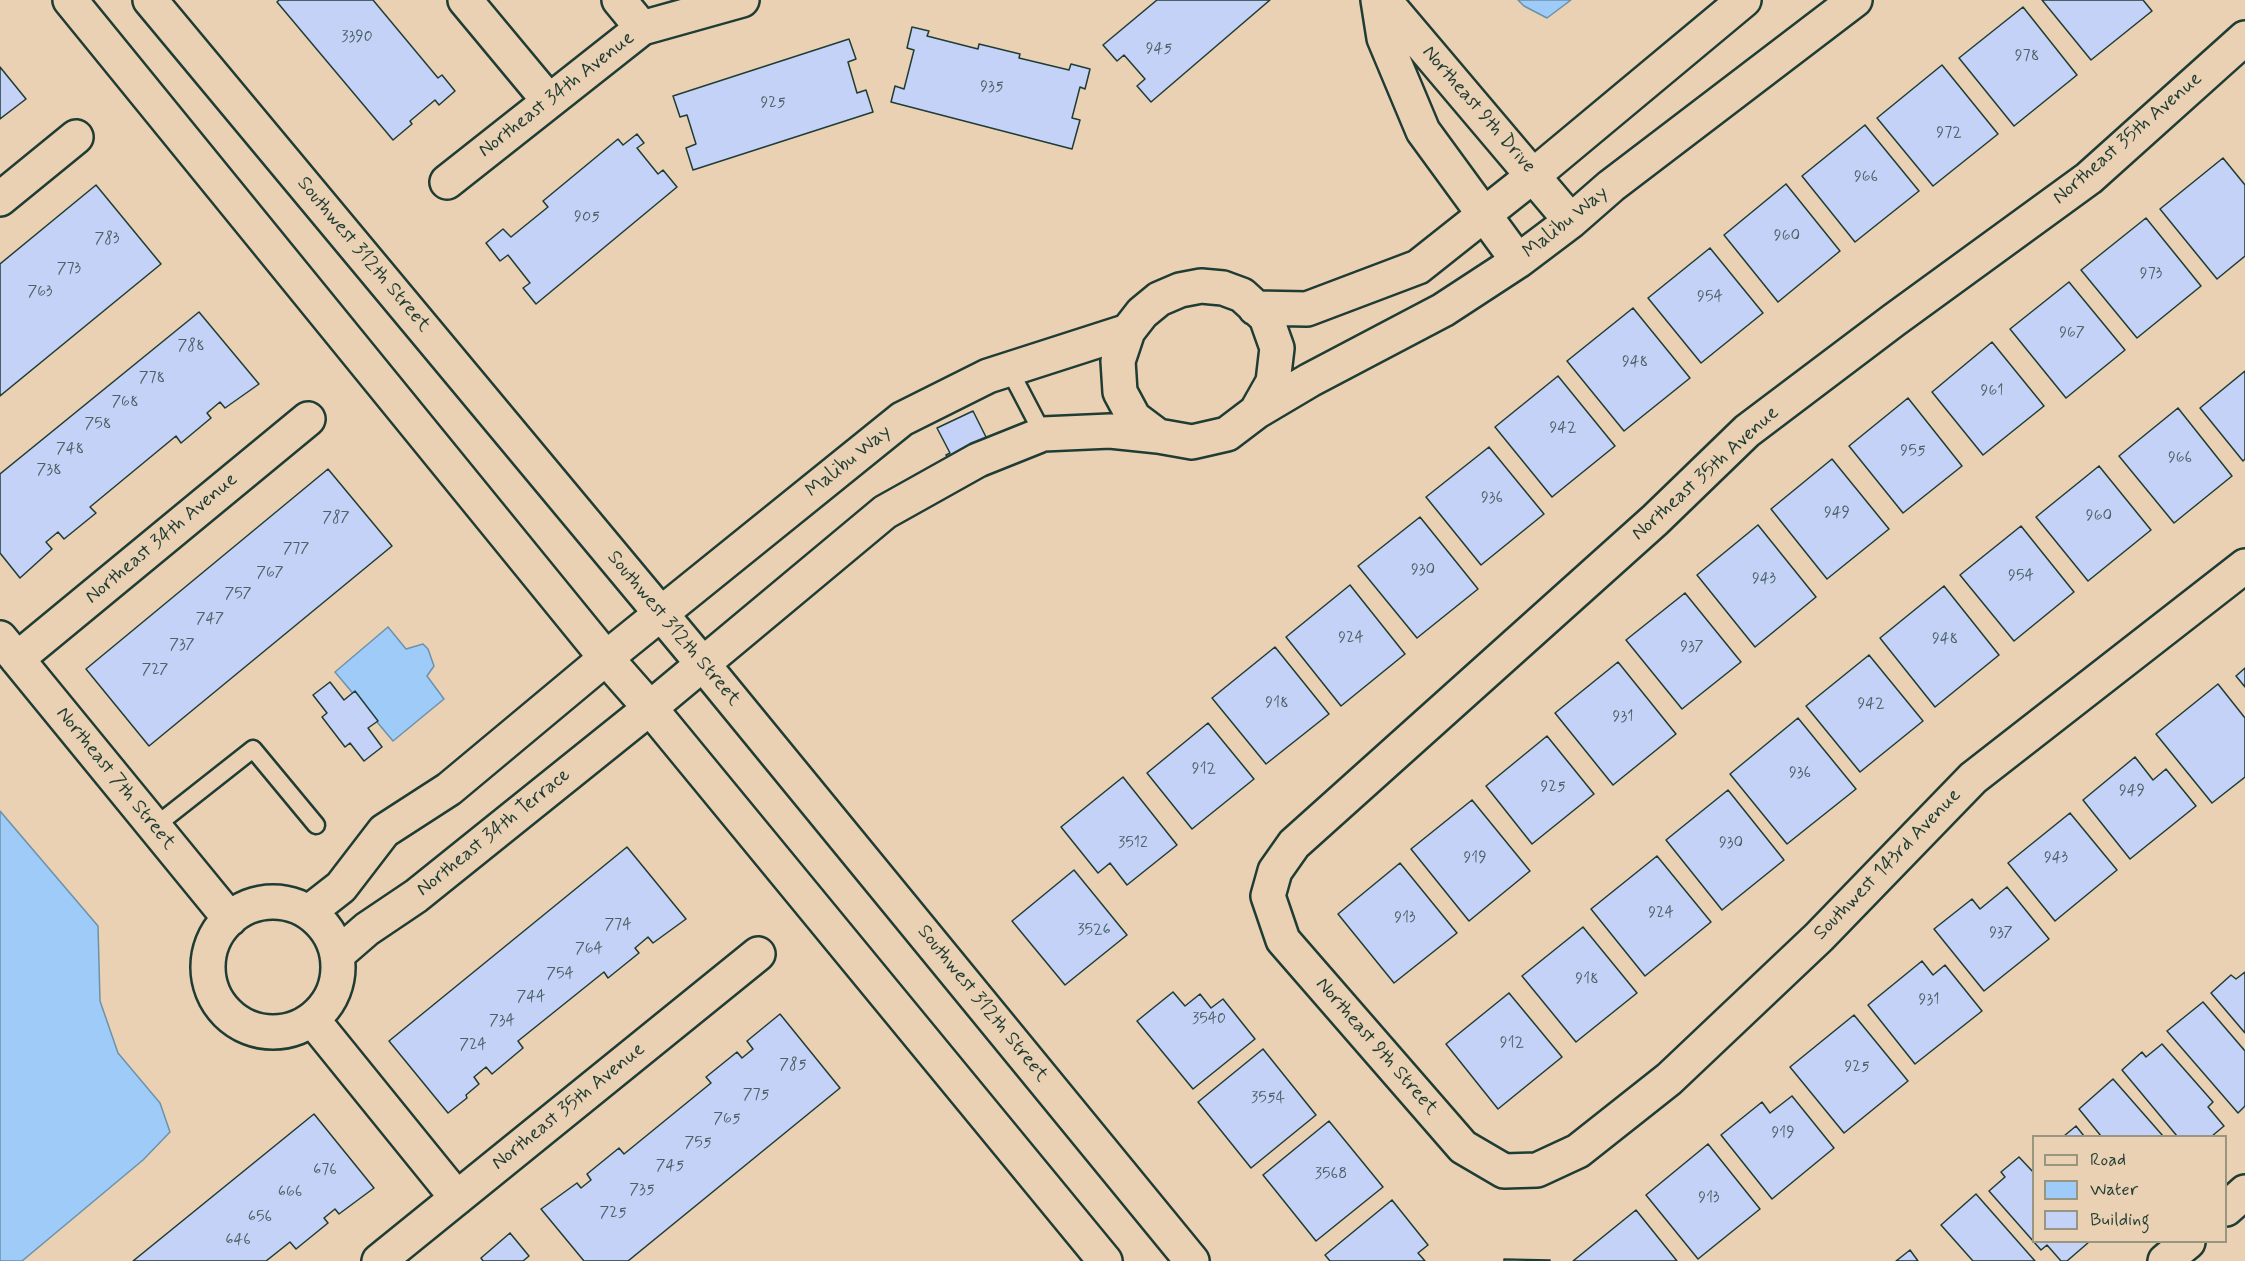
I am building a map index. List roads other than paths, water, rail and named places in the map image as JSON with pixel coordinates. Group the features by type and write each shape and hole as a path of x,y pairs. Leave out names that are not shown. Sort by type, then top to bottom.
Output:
{"street":[{"path":"70,0 606,658 650,708 1105,1261"},
{"path":"130,0 158,10"},
{"path":"465,0 549,101"},
{"path":"619,0 642,28"},
{"name":"Northeast 34th Avenue","path":"447,182 642,28 742,0"},
{"name":"Northeast 9th Drive","path":"1378,0 1384,38 1423,131 1518,261"},
{"name":"Northeast 9th Drive","path":"1384,0 1571,221"},
{"path":"1255,308 1307,309 1419,267 1534,175 1744,0"},
{"name":"Malibu Way","path":"650,708 885,512 978,460 1043,434 1110,431 1192,442 1227,434 1256,412 1310,380 1443,310 1518,261 1571,221 1611,186 1855,0"},
{"name":"Southwest 312th Street","path":"158,10 702,663 1192,1261"},
{"name":"Northeast 35th Avenue","path":"1275,872 1294,844 1655,520 1747,431 1894,320 2089,178 2245,38"},
{"path":"0,199 76,136"},
{"name":"Malibu Way","path":"1158,436 1134,418 1120,392 1118,361 1128,331 1142,313 1159,299 1180,290 1201,286 1223,288 1242,295 1266,317 1277,348 1273,382 1256,412"},
{"name":"Malibu Way","path":"606,658 902,420 988,376 1128,331"},
{"name":"Northeast 34th Avenue","path":"9,649 308,419"},
{"name":"Southwest 143rd Avenue","path":"1537,1170 1578,1151 1669,1078 1819,937 1973,778 2245,566"},
{"name":"Northeast 7th Street","path":"9,649 230,919"},
{"path":"309,912 341,887 384,831 449,789 606,658"},
{"name":"Northeast 34th Terrace","path":"336,955 367,929 416,896 650,708"},
{"name":"Northeast 9th Street","path":"1275,872 1268,896 1283,940 1455,1138 1463,1146 1504,1171 1537,1170"},
{"path":"269,902 290,903 309,912 324,926 334,943 336,955 339,963 337,984 328,1002 312,1019 295,1029 272,1032 250,1028 231,1016 216,999 209,977 209,954 217,933 230,919 250,906 269,902"},
{"name":"Northeast 35th Avenue","path":"379,1261 758,954"},
{"path":"312,1019 457,1198"},
{"path":"2227,1208 2245,1192"},
{"path":"2165,1261 2187,1243"}],"lane":[{"path":"1009,369 1043,434"},
{"path":"154,827 253,749 316,825"}],"water":[{"path":"1518,0 1571,0 1547,18 1524,6"},
{"path":"388,627 406,649 423,644 428,649 434,666 427,676 444,699 393,741 335,672"},
{"path":"0,811 98,926 100,1001 118,1053 160,1103 170,1132 143,1160 22,1261 0,1261"}]}
